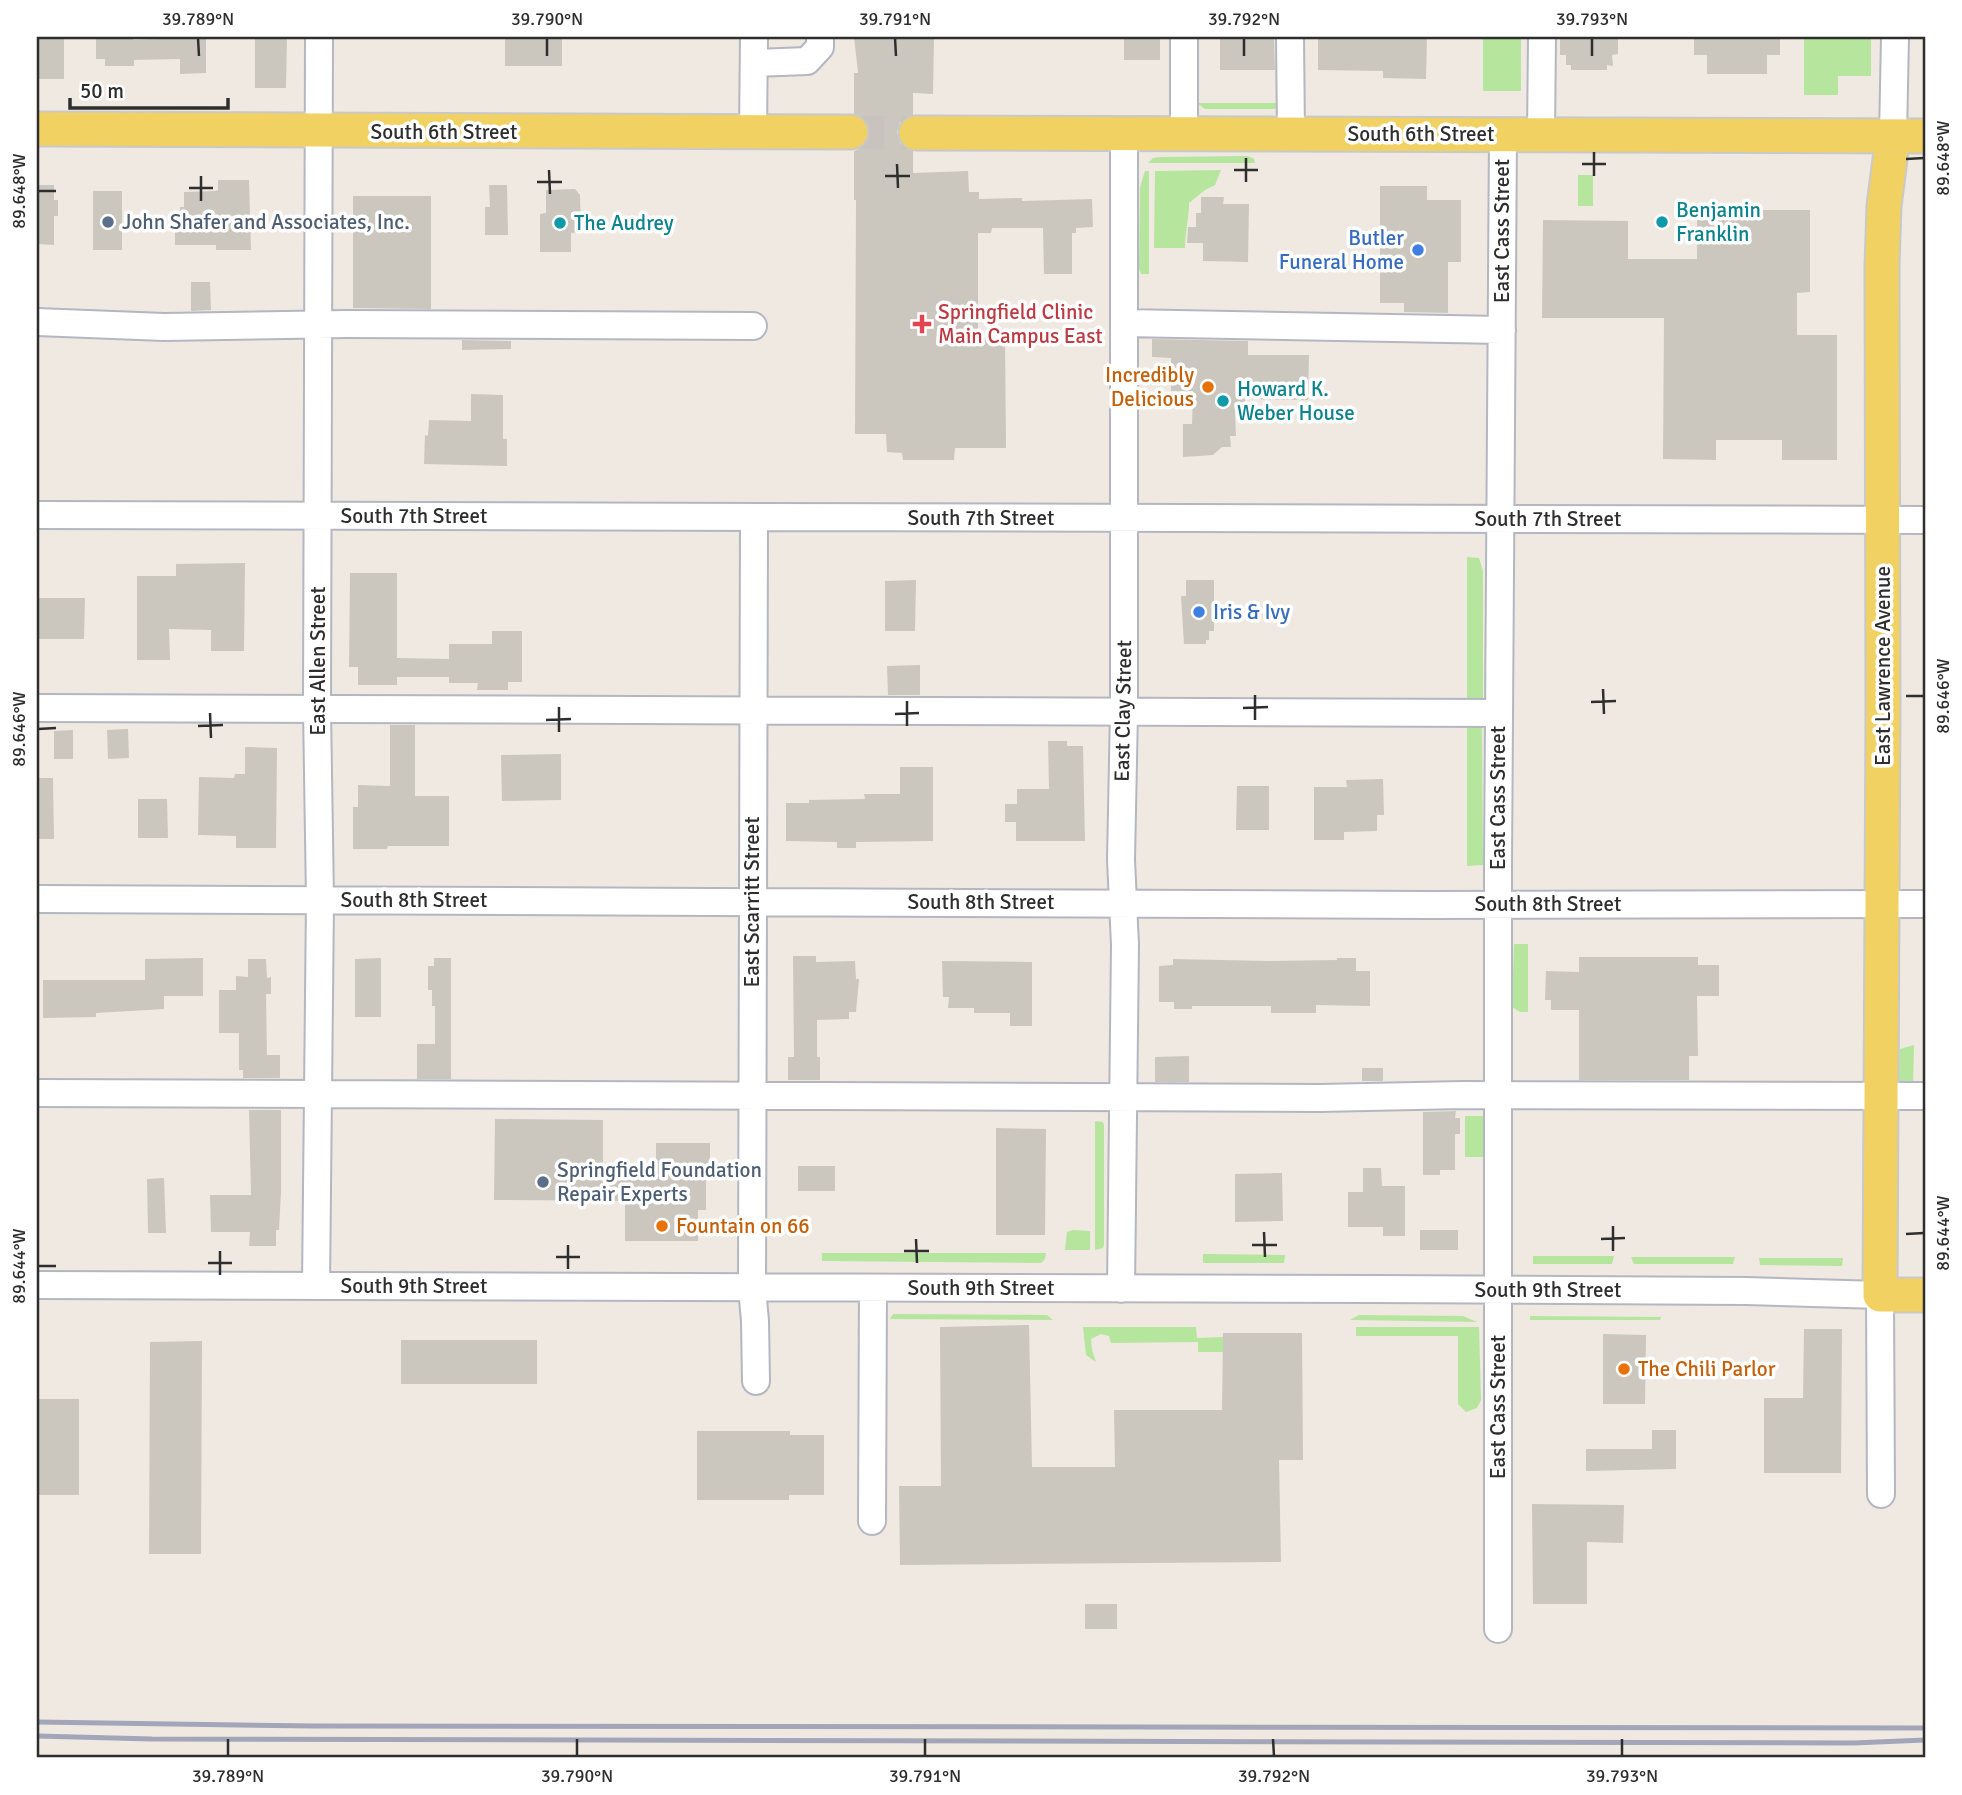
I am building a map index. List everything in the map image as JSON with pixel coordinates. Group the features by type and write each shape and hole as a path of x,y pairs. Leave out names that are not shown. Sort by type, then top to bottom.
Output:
{"main road":[{"name":"South 6th Street","path":"37,129 851,132"},
{"name":"South 6th Street","path":"916,133 1925,136"},
{"name":"East Lawrence Avenue","path":"1880,1295 1883,904 1882,266 1884,206 1893,136"},
{"name":"South 9th Street","path":"1880,1295 1925,1295"}],"street":[{"name":"East Allen Street","path":"316,1286 320,900 317,709 319,37"},
{"path":"753,132 754,50 807,61 820,47 820,37"},
{"path":"1184,37 1184,133"},
{"path":"1290,37 1290,134"},
{"path":"1541,134 1542,37"},
{"name":"East Lawrence Avenue","path":"1893,136 1895,37"},
{"name":"East Clay Street","path":"1121,1289 1125,945 1124,133"},
{"name":"East Cass Street","path":"1499,1629 1498,905 1503,134"},
{"path":"37,321 164,327 319,324 753,326"},
{"path":"1124,323 1502,330"},
{"name":"South 7th Street","path":"37,515 1925,520"},
{"name":"East Scarritt Street","path":"754,517 751,1288 755,1321 756,1381"},
{"path":"37,708 1499,713"},
{"name":"South 8th Street","path":"37,899 1498,905 1925,904"},
{"path":"37,1093 1123,1097 1925,1096"},
{"name":"South 9th Street","path":"37,1285 1746,1291 1880,1295"},
{"path":"872,1521 873,1288"},
{"path":"1880,1295 1881,1494"}],"green space":[{"path":"1483,37 1521,37 1521,91 1483,91"},
{"path":"1804,37 1871,37 1871,76 1838,76 1838,95 1804,95"},
{"path":"1197,103 1279,103 1275,109 1205,109"},
{"path":"1248,156 1254,159 1255,163 1148,163 1153,158 1161,157"},
{"path":"1221,170 1215,185 1189,203 1185,248 1154,248 1155,171"},
{"path":"1145,171 1149,171 1149,274 1141,274 1140,187"},
{"path":"1578,175 1593,175 1593,206 1578,206"},
{"path":"1467,557 1479,558 1483,571 1483,699 1482,702 1467,706"},
{"path":"1467,719 1482,720 1483,865 1467,866"},
{"path":"1514,944 1528,944 1528,1012 1520,1012 1512,1007"},
{"path":"1914,1045 1913,1090 1899,1085 1900,1049"},
{"path":"1465,1116 1483,1116 1483,1157 1465,1157"},
{"path":"1095,1121 1103,1122 1104,1125 1104,1245 1103,1248 1095,1250"},
{"path":"1090,1231 1090,1250 1065,1250 1067,1232"},
{"path":"822,1253 1046,1253 1041,1263 822,1261"},
{"path":"1203,1254 1285,1255 1284,1263 1203,1263"},
{"path":"1533,1256 1614,1256 1612,1264 1533,1264"},
{"path":"1631,1257 1735,1257 1733,1264 1634,1264"},
{"path":"1759,1258 1843,1258 1842,1266 1760,1265"},
{"path":"893,1314 1047,1315 1053,1320 890,1319"},
{"path":"1359,1315 1463,1316 1477,1322 1350,1320"},
{"path":"1530,1316 1661,1317 1660,1320 1530,1320"},
{"path":"1083,1327 1196,1327 1197,1338 1223,1337 1223,1352 1198,1352 1198,1342 1111,1343 1109,1336 1101,1334 1091,1339 1096,1362 1086,1355"},
{"path":"1356,1327 1479,1327 1481,1400 1477,1408 1466,1412 1458,1404 1458,1336 1356,1336"}],"building":[{"path":"37,37 64,37 64,79 37,79"},
{"path":"96,37 133,37 133,40 206,37 206,73 180,74 180,59 134,60 134,66 105,66 105,59 96,59"},
{"path":"255,37 287,37 286,88 255,88"},
{"path":"562,37 562,66 505,66 505,38"},
{"path":"854,37 934,37 933,94 913,93 913,115 900,123 897,132 900,143 913,151 913,173 968,171 969,192 979,192 979,199 1092,199 1093,227 1076,228 1076,233 1072,233 1072,274 1044,274 1043,228 992,228 991,233 978,233 978,337 1005,337 1006,448 955,448 954,460 903,460 902,453 887,452 886,434 855,434 854,151 867,142 870,131 867,122 854,114 854,73 858,73"},
{"path":"1124,37 1160,37 1160,60 1124,60"},
{"path":"1220,37 1274,37 1275,70 1220,70"},
{"path":"1318,37 1427,37 1426,79 1383,78 1383,71 1318,70"},
{"path":"1560,37 1618,37 1618,54 1612,55 1613,66 1607,65 1607,70 1571,70 1571,65 1566,65 1566,55 1560,55"},
{"path":"1694,37 1780,37 1780,55 1767,55 1767,74 1707,74 1707,55 1694,55"},
{"path":"218,180 249,180 251,250 216,250 216,245 175,245 175,221 180,221 184,192 218,190"},
{"path":"37,185 54,185 58,216 54,216 54,245 37,244"},
{"path":"489,185 507,185 508,235 485,235 485,207 490,207"},
{"path":"1380,186 1427,186 1427,200 1461,200 1461,262 1448,262 1448,313 1404,312 1404,303 1380,303"},
{"name":"The Audrey","path":"575,189 580,195 581,232 571,233 571,252 540,252 540,214 546,213 546,190"},
{"path":"93,191 122,191 122,250 93,250"},
{"path":"353,196 431,196 431,309 353,308"},
{"path":"1201,197 1224,197 1223,204 1249,204 1248,262 1203,261 1203,243 1187,243 1188,227 1196,227 1196,213 1201,213"},
{"path":"1697,210 1810,210 1810,292 1797,293 1797,335 1837,335 1837,460 1782,460 1782,440 1716,440 1716,460 1663,459 1664,318 1542,318 1543,220 1628,221 1628,259 1697,259"},
{"path":"191,282 210,282 211,310 191,311"},
{"name":"Howard K. Weber House","path":"1152,339 1248,341 1248,355 1309,355 1308,400 1245,399 1245,413 1235,413 1236,436 1230,436 1231,447 1222,447 1213,455 1183,457 1183,424 1192,424 1193,391 1171,391 1171,358 1152,357"},
{"path":"462,340 511,341 511,349 462,350"},
{"path":"471,394 503,395 503,439 507,439 507,466 424,464 425,435 428,436 429,420 471,421"},
{"path":"245,563 244,651 211,651 211,630 169,629 170,660 137,660 137,576 176,576 176,564"},
{"path":"350,573 397,573 397,658 449,659 449,644 492,644 492,631 522,631 522,682 508,682 508,690 477,690 478,683 449,683 449,677 397,677 397,685 358,685 358,667 349,667"},
{"path":"916,580 915,631 885,631 885,581"},
{"path":"1186,580 1214,580 1214,631 1209,631 1206,644 1184,644 1181,596 1186,596"},
{"path":"37,598 85,598 84,639 37,639"},
{"path":"920,665 920,695 888,695 887,666"},
{"path":"390,725 415,725 415,796 449,796 449,846 353,849 353,807 358,807 358,785 390,786"},
{"path":"128,729 129,758 108,759 107,730"},
{"path":"73,730 73,759 54,759 54,731"},
{"path":"1048,741 1067,741 1067,746 1083,746 1085,841 1016,841 1016,822 1005,822 1005,804 1017,804 1017,789 1049,789"},
{"path":"245,747 277,748 276,848 236,848 236,836 198,835 199,777 234,778 235,774 245,774"},
{"path":"561,754 561,800 502,801 501,755"},
{"path":"900,767 933,767 933,841 856,842 856,848 837,848 837,842 786,841 786,803 865,799 864,794 900,794"},
{"path":"37,778 53,778 54,839 37,839"},
{"path":"1383,779 1384,815 1377,815 1377,831 1344,832 1344,840 1314,840 1314,787 1347,787 1346,780"},
{"path":"1237,786 1269,786 1269,830 1236,830"},
{"path":"138,799 167,799 168,838 138,838"},
{"path":"793,956 816,956 816,962 855,961 856,979 859,979 856,1012 849,1012 849,1019 817,1020 820,1080 788,1080 788,1057 794,1057"},
{"path":"1579,957 1698,957 1698,965 1719,965 1719,996 1697,996 1698,1056 1689,1056 1689,1080 1579,1080 1579,1010 1551,1010 1551,1000 1545,1000 1546,971 1579,972"},
{"path":"203,958 203,996 164,996 164,1009 96,1013 96,1017 43,1018 43,980 145,980 145,959"},
{"path":"381,958 381,1017 355,1017 355,959"},
{"path":"434,958 451,958 451,1079 417,1079 417,1044 435,1044 435,1006 432,1006 432,990 428,990 428,966 434,966"},
{"path":"1356,958 1356,971 1370,971 1370,1006 1316,1005 1316,1013 1271,1013 1271,1006 1192,1006 1192,1009 1174,1009 1174,1002 1159,1002 1159,966 1173,965 1173,959 1270,961"},
{"path":"248,959 266,959 267,978 271,977 271,994 266,994 267,1055 280,1055 280,1078 243,1078 243,1070 239,1070 239,1033 219,1033 219,990 236,990 236,976 248,977"},
{"path":"942,961 1032,962 1032,1026 1010,1026 1010,1013 974,1013 974,1008 948,1008 949,997 943,997"},
{"path":"1189,1056 1189,1082 1155,1082 1155,1057"},
{"path":"1362,1068 1383,1068 1383,1081 1362,1081"},
{"path":"249,1110 281,1110 281,1192 276,1246 249,1246 250,1232 211,1232 210,1195 251,1195"},
{"path":"1456,1111 1455,1118 1460,1118 1460,1134 1455,1134 1455,1170 1440,1170 1440,1175 1423,1175 1423,1112"},
{"path":"495,1119 603,1120 603,1177 656,1178 656,1143 710,1143 710,1166 706,1166 706,1210 698,1210 698,1241 625,1241 625,1201 494,1200"},
{"path":"996,1128 1046,1129 1045,1235 996,1235"},
{"path":"798,1166 835,1166 835,1191 798,1191"},
{"path":"1363,1168 1381,1168 1382,1186 1405,1186 1405,1236 1383,1236 1383,1227 1348,1227 1348,1192 1363,1192"},
{"path":"1282,1173 1283,1221 1235,1222 1235,1174"},
{"path":"164,1178 166,1233 148,1233 147,1179"},
{"path":"1420,1230 1458,1230 1458,1250 1420,1250"},
{"path":"1029,1325 1032,1467 1115,1467 1114,1410 1222,1410 1223,1333 1302,1333 1303,1460 1279,1460 1281,1562 900,1565 899,1486 941,1486 940,1327"},
{"path":"1804,1329 1842,1329 1841,1473 1764,1473 1764,1398 1803,1398"},
{"path":"1603,1334 1646,1335 1645,1404 1603,1404"},
{"path":"401,1340 537,1340 537,1384 401,1384"},
{"path":"202,1341 201,1554 149,1554 150,1342"},
{"path":"37,1399 79,1399 79,1495 37,1495"},
{"path":"1652,1430 1676,1430 1676,1469 1586,1471 1586,1449 1652,1449"},
{"path":"697,1431 790,1431 790,1435 824,1435 824,1495 789,1495 789,1500 697,1500"},
{"path":"1532,1504 1624,1505 1623,1543 1587,1542 1587,1604 1533,1604"},
{"path":"1085,1604 1117,1604 1117,1629 1085,1629"}],"tunnel":[{"path":"851,132 916,133"}],"railway":[{"path":"37,1722 314,1726 1925,1728"},
{"path":"37,1736 152,1739 1854,1743 1925,1740"}],"place":[{"name":"John Shafer and Associates, Inc.","path":"108,222"},
{"name":"Benjamin Franklin","path":"1662,222"},
{"name":"The Audrey","path":"560,223"},
{"name":"Butler Funeral Home","path":"1418,250"},
{"name":"Springfield Clinic Main Campus East","path":"922,324"},
{"name":"Incredibly Delicious","path":"1208,387"},
{"name":"Howard K. Weber House","path":"1223,401"},
{"name":"Iris & Ivy","path":"1199,612"},
{"name":"Springfield Foundation Repair Experts","path":"543,1182"},
{"name":"Fountain on 66","path":"662,1226"},
{"name":"The Chili Parlor","path":"1624,1369"}]}
